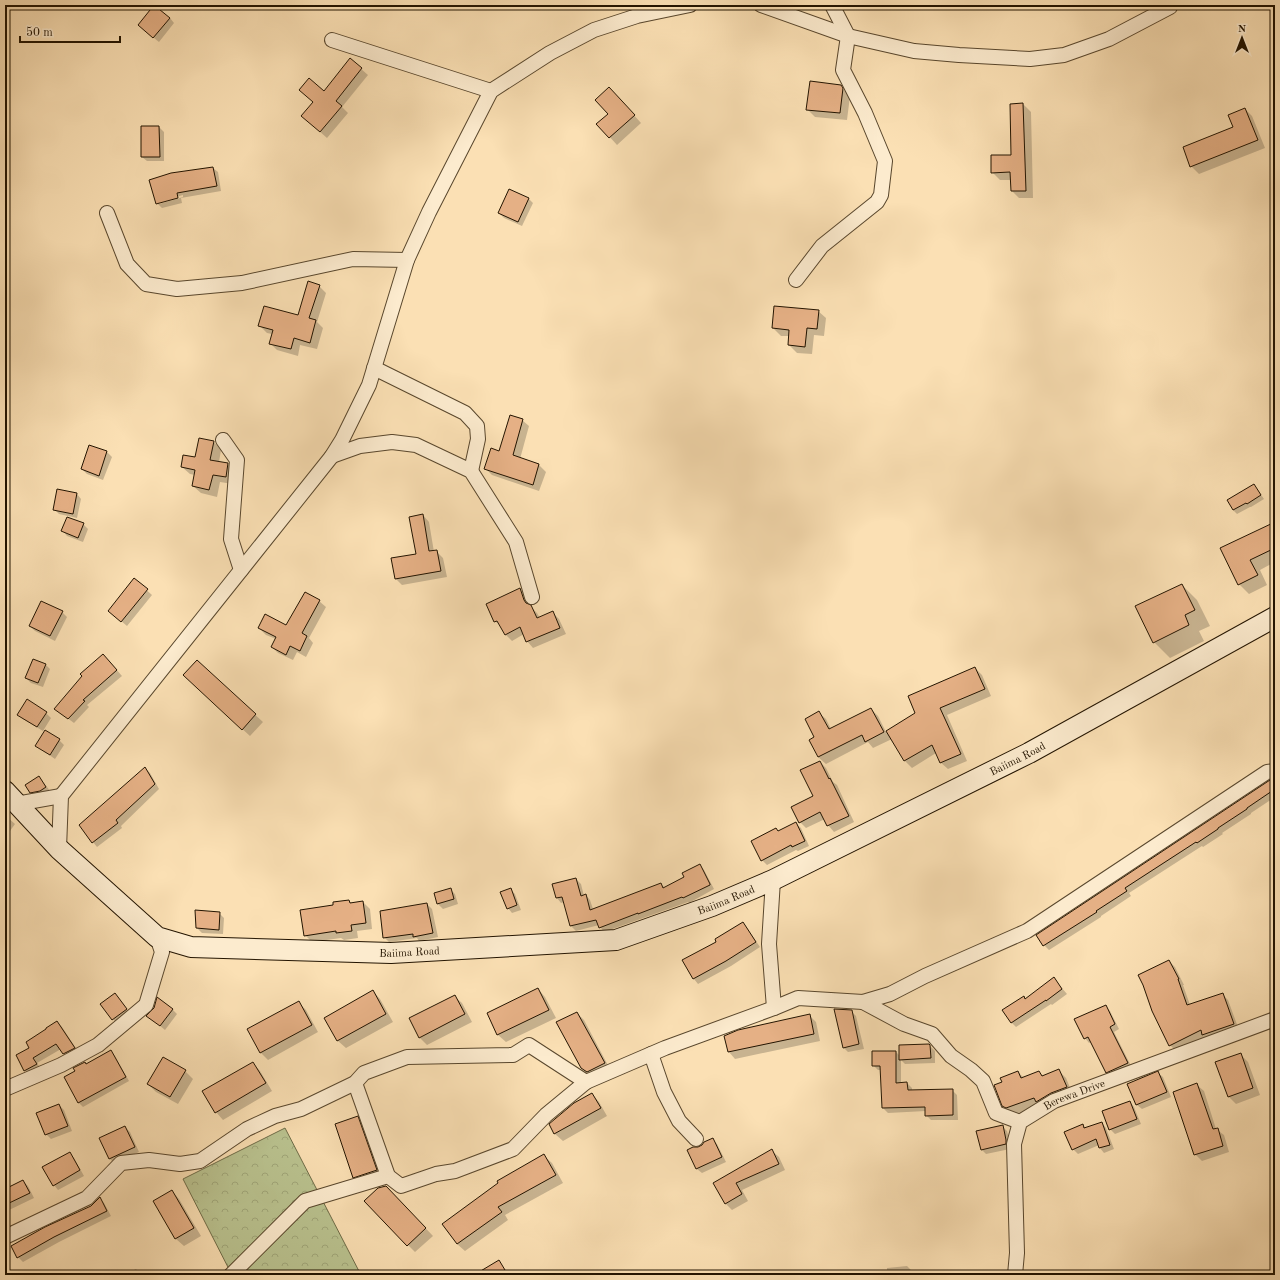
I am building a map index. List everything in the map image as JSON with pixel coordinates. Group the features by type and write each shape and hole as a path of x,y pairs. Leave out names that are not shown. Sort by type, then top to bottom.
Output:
{"street":[{"path":"59,849 61,796 332,456 342,440 369,384 407,260 429,212 491,91 550,52 594,30 637,16 690,5"},
{"path":"761,5 848,36 914,51 1030,59 1064,55 1109,39 1170,7 1170,5"},
{"path":"796,280 822,246 877,202 881,195 885,161 865,113 842,70 848,36 832,5"},
{"path":"332,40 491,91"},
{"path":"107,213 127,264 146,284 177,289 242,283 353,260 407,260"},
{"path":"374,368 465,413 477,426 478,439 471,471"},
{"path":"223,440 237,460 231,540 241,570"},
{"path":"332,456 360,446 392,442 416,444 471,471 516,542 532,597"},
{"name":"Baiima Road","path":"11,798 59,849 157,937 191,947 391,953 616,940 712,906 774,880 1029,753 1275,617"},
{"path":"355,1084 388,1176 401,1186 436,1174 455,1171 513,1149 546,1115 586,1082 665,1048 798,998 863,1002 890,994 926,976 1027,931 1267,772 1275,771"},
{"path":"11,798 61,796"},
{"path":"774,880 770,944 774,1008"},
{"path":"5,1089 61,1065 98,1045 146,1005 162,952 157,937"},
{"path":"863,1002 904,1024 932,1034 951,1056 971,1070 983,1081 996,1113 1020,1122 1014,1144 1018,1253 1015,1275"},
{"name":"Berewa Drive","path":"1020,1122 1054,1101 1275,1020"},
{"path":"5,1237 87,1198 121,1163 150,1160 180,1164 200,1161 247,1129 276,1116 302,1109 355,1084 364,1073 407,1057 513,1055 529,1045 586,1082"},
{"path":"651,1054 664,1092 679,1121 696,1140"},
{"path":"231,1275 305,1202 388,1176"}],"green space":[{"path":"285,1128 361,1275 232,1275 183,1179"}],"building":[{"path":"154,5 170,18 153,38 138,25"},
{"path":"350,58 362,68 336,101 342,106 320,132 301,116 313,102 299,90 309,78 324,91"},
{"path":"810,81 841,85 843,88 840,113 806,110"},
{"path":"609,87 635,115 609,138 596,124 608,114 595,100"},
{"path":"1023,103 1026,191 1011,191 1010,172 991,173 991,155 1011,155 1010,104"},
{"path":"1245,108 1258,140 1190,167 1183,147 1233,127 1228,115"},
{"path":"141,126 159,126 160,157 141,157"},
{"path":"213,167 217,186 177,193 178,198 156,204 149,180 171,173"},
{"path":"509,189 529,198 518,222 498,213"},
{"path":"308,281 320,285 309,318 316,320 310,343 294,338 291,349 269,344 273,330 258,326 264,306 298,315"},
{"path":"774,306 819,310 817,329 807,328 805,347 788,345 789,330 772,328"},
{"path":"510,415 523,419 513,455 539,464 533,485 484,469 491,448 499,451"},
{"path":"199,438 214,441 210,460 228,463 226,477 213,475 209,490 192,486 195,470 181,467 183,455 195,457"},
{"path":"89,445 107,451 99,476 81,469"},
{"path":"1254,484 1261,495 1247,504 1246,503 1233,510 1227,500"},
{"path":"57,489 77,493 73,514 53,510"},
{"path":"423,514 429,551 437,550 441,571 395,579 391,558 416,554 409,517"},
{"path":"67,517 84,523 78,538 61,531"},
{"path":"1275,522 1275,548 1250,560 1258,575 1238,585 1220,548"},
{"path":"134,578 148,589 121,622 108,611"},
{"path":"1182,584 1195,610 1185,615 1189,625 1153,643 1135,606"},
{"path":"520,588 524,600 526,603 531,605 537,618 553,611 560,628 526,642 520,627 505,635 497,621 494,622 486,604"},
{"path":"305,592 320,600 302,633 307,636 300,651 290,646 286,655 271,647 276,637 258,628 265,614 286,625"},
{"path":"41,601 63,611 50,636 29,626"},
{"path":"103,654 117,670 83,700 85,701 68,719 54,709 82,676 80,674"},
{"path":"33,659 46,664 38,683 25,678"},
{"path":"197,660 256,714 242,730 183,675"},
{"path":"975,667 985,689 940,708 961,754 940,763 932,745 904,761 886,731 915,713 908,696"},
{"path":"27,699 47,712 37,727 17,715"},
{"path":"871,708 884,732 865,742 862,735 818,757 809,740 814,737 805,719 819,711 829,729"},
{"path":"45,730 60,739 50,755 35,746"},
{"path":"820,761 849,816 827,826 820,812 799,823 791,807 813,796 800,770"},
{"path":"145,767 155,784 116,820 118,823 92,843 79,825"},
{"path":"39,776 46,787 40,791 30,793 25,785"},
{"path":"1270,780 1275,782 1275,789 1197,843 1196,842 1125,888 1127,891 1096,911 1097,912 1043,946 1036,935"},
{"path":"796,822 805,841 792,847 791,845 761,861 751,841 776,828 778,831"},
{"path":"700,864 710,885 683,898 682,897 599,928 596,920 570,926 562,897 556,898 552,884 576,878 581,896 586,894 590,910 661,883 663,888 684,877 682,873"},
{"path":"451,888 454,899 437,904 434,893"},
{"path":"511,888 517,905 507,909 500,892"},
{"path":"349,900 350,903 363,901 366,923 351,925 352,931 336,933 336,931 304,936 300,910 333,905 333,902"},
{"path":"427,903 433,933 413,937 413,934 383,938 380,911"},
{"path":"195,910 220,912 219,930 196,928"},
{"path":"743,922 756,942 693,979 682,960 716,942 715,939"},
{"path":"1169,960 1179,979 1187,1005 1223,993 1234,1024 1202,1035 1201,1030 1169,1046 1152,1011 1138,975"},
{"path":"1054,977 1062,989 1011,1023 1002,1010 1024,996 1025,999"},
{"path":"538,988 549,1010 497,1035 487,1013"},
{"path":"373,990 386,1014 337,1041 324,1018"},
{"path":"115,993 127,1009 112,1020 100,1004"},
{"path":"455,995 465,1014 419,1038 409,1018"},
{"path":"157,997 173,1009 160,1026 146,1016 154,1008"},
{"path":"299,1001 312,1025 260,1053 247,1029"},
{"path":"1106,1005 1115,1024 1110,1027 1128,1063 1106,1073 1088,1037 1084,1039 1074,1019"},
{"path":"834,1009 852,1010 859,1044 843,1048"},
{"path":"577,1012 605,1063 587,1072 581,1068 556,1022"},
{"path":"810,1014 814,1034 728,1052 724,1036 738,1030"},
{"path":"57,1021 75,1048 63,1054 56,1044 33,1058 37,1064 24,1071 16,1055 29,1048 26,1042"},
{"path":"929,1044 931,1058 899,1060 899,1045"},
{"path":"111,1050 126,1077 78,1103 64,1077 75,1071 73,1068 85,1062 86,1064"},
{"path":"872,1051 896,1051 896,1083 907,1082 908,1090 953,1089 953,1115 925,1116 925,1107 882,1108 880,1066 872,1066"},
{"path":"1241,1053 1253,1088 1228,1097 1215,1062"},
{"path":"163,1057 186,1070 170,1097 147,1084"},
{"path":"253,1062 266,1083 215,1113 202,1091"},
{"path":"1059,1069 1067,1087 1051,1093 1036,1102 1034,1098 1006,1108 1002,1106 994,1085 1002,1082 1000,1078 1018,1071 1021,1078 1039,1071 1042,1076"},
{"path":"1158,1071 1167,1092 1136,1105 1127,1084"},
{"path":"1197,1083 1213,1129 1218,1128 1223,1146 1194,1155 1173,1092"},
{"path":"592,1093 601,1108 554,1134 549,1124 574,1103"},
{"path":"1130,1101 1137,1119 1109,1130 1102,1111"},
{"path":"59,1104 68,1126 45,1135 36,1113"},
{"path":"358,1116 377,1170 353,1178 335,1124"},
{"path":"1102,1122 1110,1145 1099,1148 1096,1139 1072,1150 1064,1132 1083,1124 1084,1128"},
{"path":"1003,1125 1006,1144 981,1150 976,1131"},
{"path":"125,1126 135,1147 109,1159 99,1138"},
{"path":"713,1138 722,1157 696,1169 687,1150 693,1147 698,1147 704,1142"},
{"path":"772,1149 779,1164 736,1183 742,1194 725,1204 713,1183"},
{"path":"70,1152 80,1170 53,1186 42,1167"},
{"path":"544,1154 556,1175 498,1207 502,1212 457,1244 442,1224 498,1183 497,1181"},
{"path":"23,1180 30,1193 5,1205 5,1189"},
{"path":"386,1186 426,1228 407,1246 364,1201 378,1188"},
{"path":"172,1190 194,1228 175,1239 153,1201"},
{"path":"100,1197 107,1211 54,1237 17,1258 11,1246 45,1227 91,1206"},
{"path":"499,1260 508,1275 474,1275"}]}
